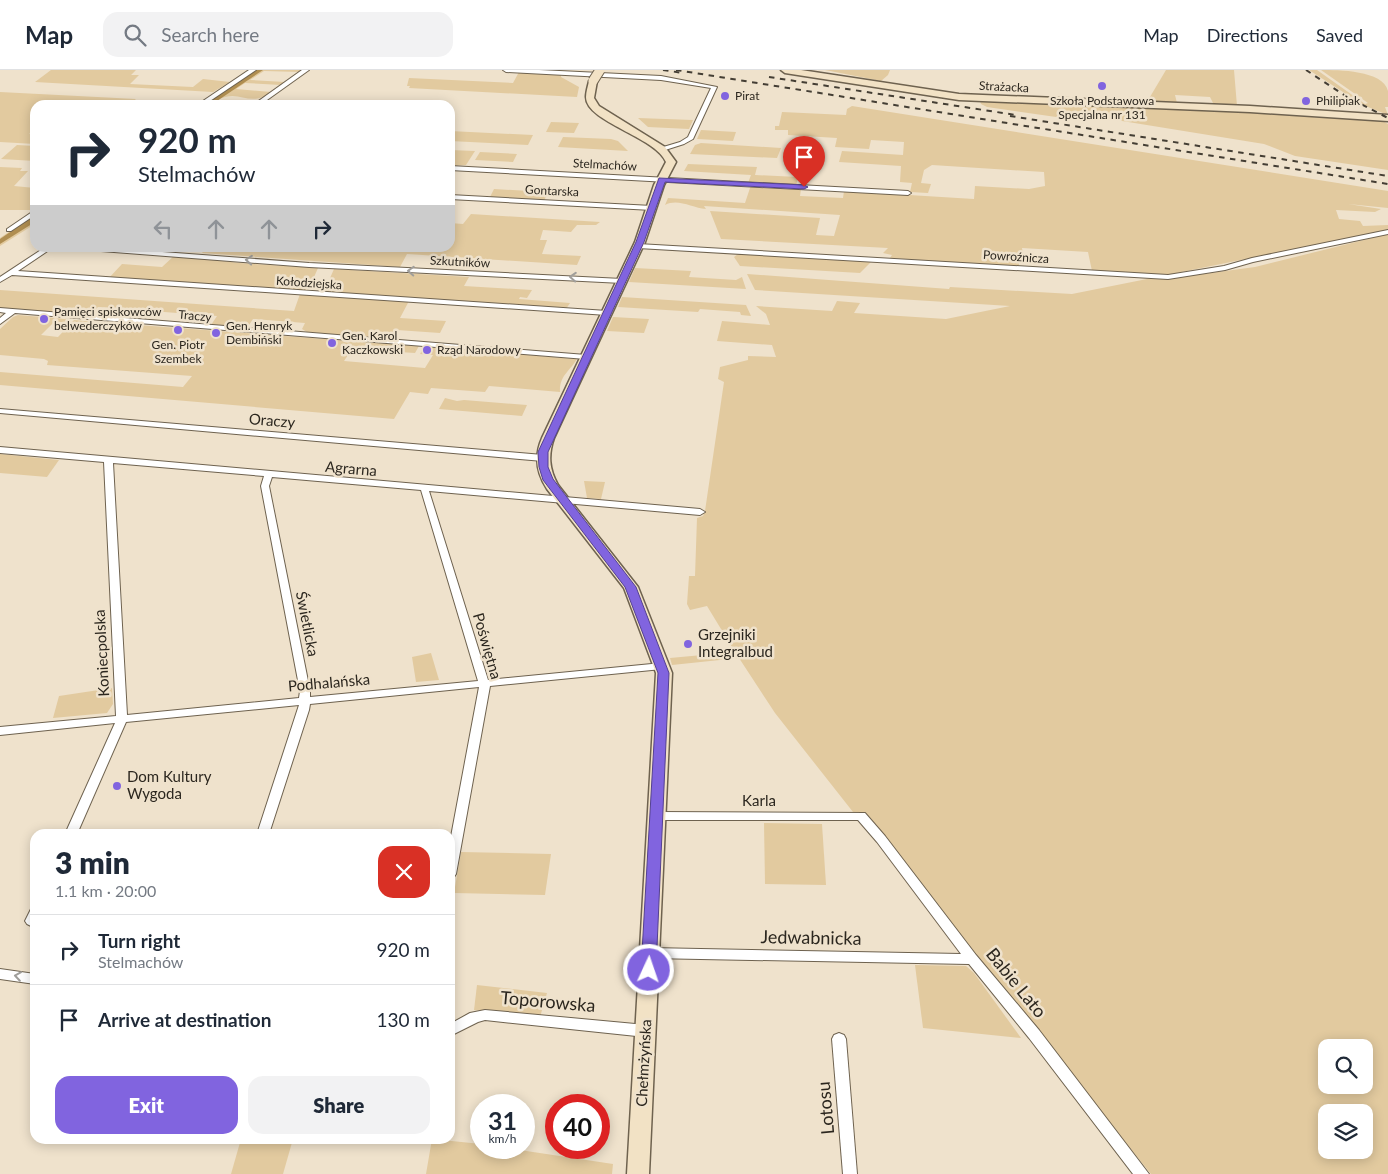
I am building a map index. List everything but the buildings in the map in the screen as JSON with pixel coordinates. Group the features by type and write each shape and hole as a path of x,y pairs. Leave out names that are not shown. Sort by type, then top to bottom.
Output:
{"street":[{"path":"208,100 253,70"},
{"path":"263,100 306,70"},
{"path":"506,70 661,78 714,86 714,90 691,138 680,144 662,149"},
{"path":"543,458 545,445 638,246 662,180 671,162 668,155 662,149 595,108 590,99 593,81 600,70"},
{"name":"Strażacka","path":"784,70 959,97 1259,110 1388,118"},
{"name":"Stelmachów","path":"455,168 908,193"},
{"name":"Gontarska","path":"455,197 652,208"},
{"path":"9,230 30,215"},
{"name":"Powroźnicza","path":"638,246 1168,277 1226,268 1252,260 1388,232"},
{"path":"0,280 42,252"},
{"name":"Szkutników","path":"142,252 318,265 622,281"},
{"name":"Kołodziejska","path":"10,273 607,313"},
{"name":"Traczy","path":"0,310 586,357"},
{"path":"0,322 12,312"},
{"name":"Oraczy","path":"0,410 543,458"},
{"name":"Agrarna","path":"0,450 268,476 700,512"},
{"name":"Chełmżyńska","path":"543,458 548,480 630,587 662,666 664,682 638,1174"},
{"name":"Koniecpolska","path":"73,829 122,719 108,460"},
{"name":"Świetlicka","path":"266,829 304,710 305,691 265,486 268,476"},
{"name":"Poświętna","path":"425,489 484,683 455,846"},
{"name":"Podhalańska","path":"0,731 662,666"},
{"name":"Karla","path":"657,816 861,816"},
{"name":"Babie Lato","path":"861,816 881,839 972,959 1034,1034 1142,1174"},
{"name":"Jedwabnicka","path":"650,954 972,959"},
{"path":"0,974 30,978"},
{"name":"Toporowska","path":"455,1027 475,1017 485,1015 646,1031"},
{"name":"Lotosu","path":"839,1039 850,1174"}],"shaded area":[{"path":"51,70 136,70 131,75 139,75 130,84 193,87 203,79 230,82 213,92 35,82"},
{"path":"255,70 303,70 300,72 264,71 250,80 285,82 281,85 245,83 236,89 271,92 258,98 231,96 210,100"},
{"path":"825,70 890,70 888,75 881,81"},
{"path":"1166,70 1234,70 1237,106 1214,105 1210,97 1175,95 1177,103 1147,102"},
{"path":"1309,70 1317,70 1365,104 1368,103 1321,70 1359,73 1378,79 1388,91 1388,107 1385,107 1388,115 1363,105"},
{"path":"519,72 561,75 561,77 579,87 577,97 409,88 410,86 407,86 409,78 513,83"},
{"path":"0,92 136,99 30,100 30,144 0,142"},
{"path":"980,101 1167,107 1379,119 1388,124 1388,170 1295,156 1264,144 1085,115 1077,120 987,107 981,104"},
{"path":"852,106 1388,191 1388,208 1348,204 1381,209 1375,212 1336,210 1339,219 1360,221 1363,226 1388,225 1388,230 1162,276 1092,271 1088,252 1022,248 1025,264 1019,263 1019,267 890,258 892,255 883,253 888,248 721,239 710,211 820,218 816,235 834,236 840,215 704,206 706,209 680,203 665,205 668,198 745,203 751,185 801,189 800,196 843,198 844,191 974,199 975,186 1029,189 1045,186 1044,172 932,165 924,170 921,183 931,184 928,193 910,192 912,183 900,182 901,166 839,162 842,151 903,155 904,142 871,140 869,149 835,147 837,138 788,135 788,130 775,130 775,126 779,126 782,112 846,115 847,109"},
{"path":"638,118 693,120 689,129 648,127"},
{"path":"551,122 579,123 574,133 546,132"},
{"path":"701,130 736,132 733,141 697,139"},
{"path":"455,131 533,135 528,145 455,141"},
{"path":"563,137 611,139 618,141 628,151 558,147"},
{"path":"701,143 781,148 777,158 690,154 695,145"},
{"path":"17,145 30,146 30,161 1,159"},
{"path":"455,150 475,151 466,165 455,166"},
{"path":"480,152 517,154 513,162 475,160"},
{"path":"688,164 757,167 755,175 798,177 796,186 748,183 751,175 684,171"},
{"path":"0,167 22,168 20,171 28,171 14,186 30,188 30,210 0,210"},
{"path":"494,189 548,192 544,201 490,197"},
{"path":"471,214 600,222 596,225 577,225 571,232 543,230 540,240 547,240 542,254 581,256 577,265 407,254 400,267 202,253 455,252 455,223 463,224"},
{"path":"30,217 30,227 0,246 0,238"},
{"path":"1388,234 1388,1174 1151,1174 976,958 864,813 853,812 775,713 739,658 672,665 670,658 735,652 707,606 690,610 687,604 689,576 695,576 697,518 703,516 705,511 724,382 718,379 720,367 748,360 748,356 776,357 772,345 717,341 722,321 770,325 766,314 756,306 832,311 837,301 860,303 854,313 946,319 1010,306 755,290 747,274 949,289 950,287 1072,294 1152,278 1166,279 1255,267"},
{"path":"738,254 873,260 860,273 740,266 734,257"},
{"path":"175,255 240,263 318,268 307,293 108,279 122,264 162,267"},
{"path":"635,268 691,271 689,277 736,280 742,277 746,289 629,282"},
{"path":"334,269 469,277 464,286 532,290 527,298 520,297 519,299 570,303 566,309 323,294"},
{"path":"0,290 294,311 300,294 409,301 400,318 446,321 440,333 397,330 391,339 307,332 302,329 305,323 253,319 247,328 211,325 217,316 98,307 89,316 0,309"},
{"path":"622,297 746,305 751,316 741,315 740,312 700,309 698,312 618,307"},
{"path":"18,315 66,319 65,322 54,322 41,335 58,337 74,320 94,322 78,322 71,326 105,329 111,323 419,346 415,353 352,349 344,361 425,368 433,355 420,354 424,347 577,359 563,378 560,392 489,386 485,392 431,388 428,394 410,392 394,419 0,385 0,372 183,387 192,376 47,365 48,361 44,359 0,355 0,329"},
{"path":"613,317 649,319 644,333 607,331"},
{"path":"445,398 457,401 527,405 522,416 439,409"},
{"path":"0,454 59,460 47,477 0,473"},
{"path":"584,481 605,482 601,499 587,498"},
{"path":"431,653 439,680 416,682 412,657"},
{"path":"112,688 113,704 107,713 53,718 59,696"},
{"path":"764,823 822,824 826,885 765,884"},
{"path":"461,852 551,854 545,895 455,893"},
{"path":"915,965 966,966 974,973 1021,1038 923,1028"},
{"path":"477,985 547,993 540,1017 474,1010"},
{"path":"455,1141 470,1143 470,1159 535,1159 535,1152 545,1154 545,1159 580,1159 613,1164 612,1174 426,1174 431,1144 455,1144"},
{"path":"240,1144 292,1144 283,1174 231,1174"}],"waterway":[{"path":"215,100 260,70"},
{"path":"0,242 30,222"}],"railway":[{"path":"663,70 683,73"},
{"path":"676,70 1388,184"},
{"path":"1306,70 1347,97 1388,118"},
{"path":"769,77 1016,115"},
{"path":"1010,116 1388,176"}],"place":[{"name":"Szkoła Podstawowa Specjalna nr 131","path":"1102,86"},
{"name":"Pirat","path":"725,96"},
{"name":"Philipiak","path":"1306,101"},
{"name":"Pamięci spiskowców belwederczyków","path":"44,319"},
{"name":"Gen. Piotr Szembek","path":"178,330"},
{"name":"Gen. Henryk Dembiński","path":"216,333"},
{"name":"Gen. Karol Kaczkowski","path":"332,343"},
{"name":"Rząd Narodowy","path":"427,350"},
{"name":"Grzejniki Integralbud","path":"688,644"},
{"name":"Dom Kultury Wygoda","path":"117,786"}],"route":[{"path":"649,970 664,673 638,601 630,587 556,493 548,480 544,467 543,452 640,242 662,180 804,187"}]}
